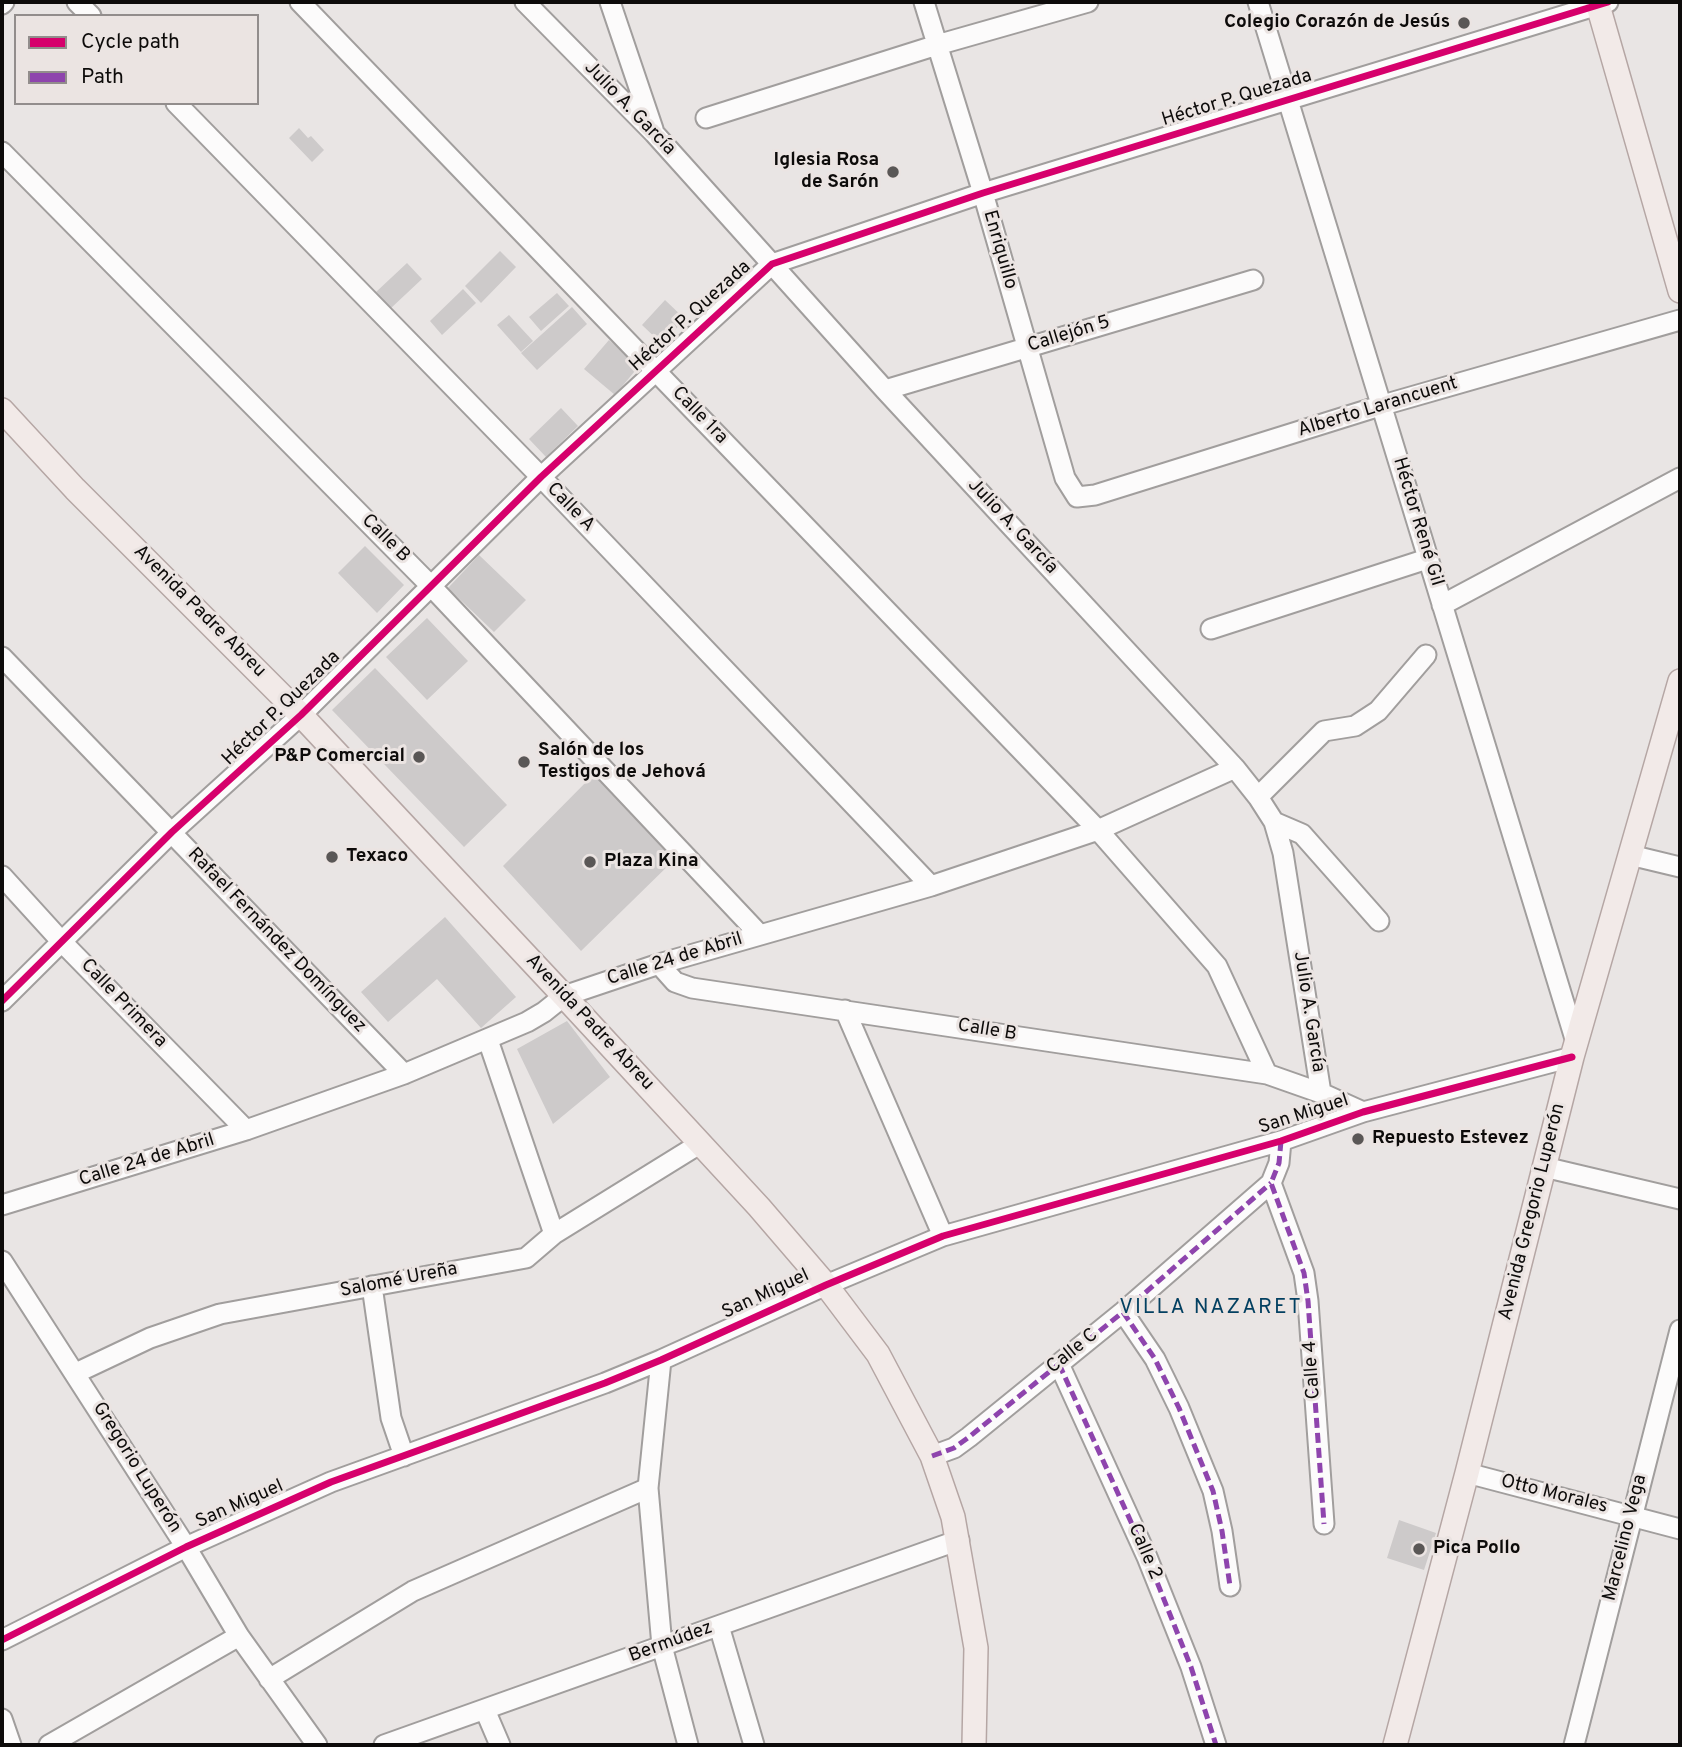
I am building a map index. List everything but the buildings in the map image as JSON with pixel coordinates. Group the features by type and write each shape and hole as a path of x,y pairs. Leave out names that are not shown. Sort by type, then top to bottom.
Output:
{"main road":[{"path":"1601,3 1680,290"},
{"name":"Avenida Padre Abreu","path":"2,410 75,489 301,715 701,1143 826,1284 877,1354 933,1456 953,1517 976,1648 974,1745"},
{"name":"Avenida Gregorio Luperón","path":"1395,1745 1574,1049 1680,681"}],"street":[{"name":"Calle 1ra","path":"300,2 1098,830 1217,966 1268,1074"},
{"name":"Julio A. García","path":"525,2 654,133 885,390 1235,768 1258,797 1274,822 1283,853 1321,1093 1363,1112"},
{"path":"610,2 654,133"},
{"name":"Enriquillo","path":"924,2 983,193 1065,478 1076,498"},
{"path":"706,118 1088,2"},
{"name":"Héctor René Gil","path":"1258,2 1286,100 1383,405 1574,1049"},
{"name":"Héctor P. Quezada","path":"2,1001 172,832 301,715 541,477 772,264 983,193 1601,3"},
{"name":"Calle A","path":"178,105 541,477 931,886"},
{"name":"Calle B","path":"2,152 430,585 759,934"},
{"name":"Callejón 5","path":"885,390 1253,280"},
{"name":"Alberto Larancuent","path":"1076,498 1095,495 1383,405 1680,320"},
{"path":"1443,605 1680,478"},
{"path":"1211,629 1427,559"},
{"path":"1258,797 1324,731 1355,726 1378,711 1426,655"},
{"name":"Rafael Fernández Domínguez","path":"2,657 404,1074"},
{"name":"Calle 24 de Abril","path":"2,1205 246,1130 404,1074 488,1040 535,1017 564,996 759,934 931,886 1098,830 1235,768"},
{"path":"1274,822 1302,834 1379,921"},
{"path":"1630,855 1680,867"},
{"name":"Calle Primera","path":"2,876 62,942 246,1130"},
{"name":"Calle B","path":"659,964 675,982 692,988 1268,1074 1321,1093"},
{"path":"845,1010 943,1236"},
{"path":"488,1040 554,1234"},
{"name":"San Miguel","path":"2,1640 186,1547 331,1482 662,1360 826,1284 943,1236 1281,1140 1363,1112 1574,1049"},
{"path":"1271,1183 1279,1163 1281,1140"},
{"name":"Salomé Ureña","path":"76,1374 150,1338 220,1314 526,1258 554,1234 701,1143"},
{"path":"1544,1167 1680,1199"},
{"name":"Calle C","path":"933,1456 954,1448 969,1437 1123,1312 1271,1183"},
{"name":"Calle 4","path":"1271,1183 1300,1261 1308,1301 1324,1524"},
{"name":"Gregorio Luperón","path":"2,1261 186,1547 239,1636 317,1745"},
{"path":"372,1286 388,1406 404,1456"},
{"path":"1123,1312 1155,1359 1179,1408 1213,1491 1230,1586"},
{"name":"Marcelino Vega","path":"1574,1745 1680,1330"},
{"path":"662,1360 648,1488 662,1646 688,1745"},
{"name":"Calle 2","path":"1059,1364 1147,1556 1191,1667 1216,1745"},
{"name":"Otto Morales","path":"1467,1473 1680,1529"},
{"path":"269,1679 414,1591 648,1488"},
{"name":"Bermúdez","path":"384,1745 958,1540"},
{"path":"719,1626 754,1745"},
{"path":"49,1745 239,1636"},
{"path":"485,1710 500,1745"}],"marked path":[{"path":"1281,1141 1279,1163 1271,1183 1304,1273 1324,1524"},
{"path":"932,1456 954,1448 969,1437 1123,1312 1271,1183"},
{"path":"1123,1312 1155,1359 1179,1408 1213,1491 1230,1586"},
{"path":"1059,1364 1147,1557 1191,1667 1216,1745"}],"cycle path":[{"path":"2,1001 172,832 301,715 541,477 772,264 983,193 1608,2"},
{"path":"2,1640 186,1547 331,1482 605,1383 943,1236 1281,1141 1363,1112 1572,1057"}],"place":[{"name":"Colegio Corazón de Jesús","path":"1464,23"},
{"name":"Iglesia Rosa de Sarón","path":"893,172"},
{"name":"P&P Comercial","path":"419,757"},
{"name":"Salón de los Testigos de Jehová","path":"524,762"},
{"name":"Texaco","path":"332,857"},
{"name":"Plaza Kina","path":"590,862"},
{"name":"Repuesto Estevez","path":"1358,1139"},
{"name":"Pica Pollo","path":"1419,1549"}],"district":[{"name":"VILLA NAZARET","path":"1211,1309"}]}
